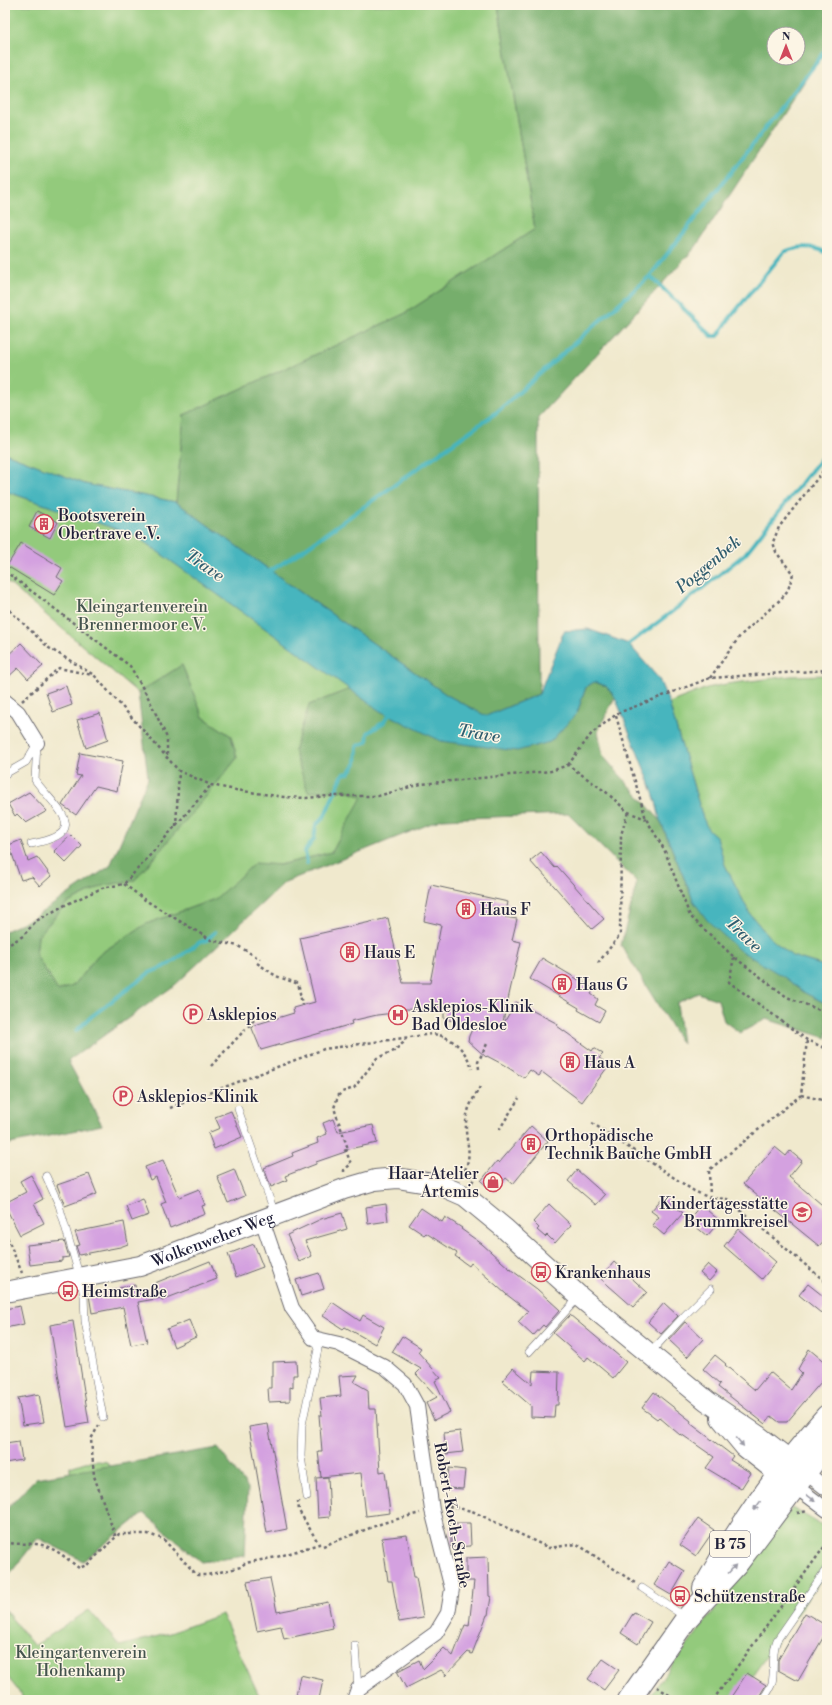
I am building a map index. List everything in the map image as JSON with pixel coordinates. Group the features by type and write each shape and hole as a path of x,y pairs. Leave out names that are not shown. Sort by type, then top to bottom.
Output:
{"main road":[{"name":"B 75","path":"793,1473 827,1416"},
{"name":"B 75","path":"629,1700 687,1618 722,1555 793,1473 827,1444"}],"street":[{"path":"10,704 22,717 37,743"},
{"name":"Wolkenweher Weg","path":"5,1292 28,1289 140,1266 344,1189 375,1180 397,1178 418,1180 440,1185 465,1196"},
{"path":"465,1196 504,1228 580,1297 707,1401 757,1435 827,1510"},
{"path":"269,1218 292,1308 313,1338"},
{"name":"Robert-Koch-Straße","path":"313,1338 339,1344 385,1367 405,1384 417,1406 432,1507 452,1589 448,1613 436,1633 356,1694"},
{"path":"793,1473 827,1489"}],"lane":[{"path":"5,774 26,762 37,743"},
{"path":"31,844 48,841 62,834 66,828 64,815 35,780 37,743"},
{"path":"238,1109 269,1218"},
{"path":"46,1176 59,1205 80,1278 84,1296 85,1321 103,1417"},
{"path":"650,1353 684,1316 711,1290"},
{"path":"529,1352 580,1297"},
{"path":"307,1497 302,1456 302,1425 318,1349 313,1338"},
{"path":"762,1700 770,1689 772,1681 774,1648 777,1640 827,1568"},
{"path":"642,1588 687,1618"},
{"path":"355,1645 356,1694"}],"path":[{"path":"710,678 740,636 781,599 788,590 792,574 776,552 772,542 778,527 827,466"},
{"path":"5,571 130,666 150,699 167,738 167,759"},
{"path":"5,606 49,648 94,675 179,771 211,785 284,797 306,798 333,796 378,796 421,784 551,771 568,765 592,733 618,713 710,678 827,670"},
{"path":"10,704 59,668 94,675"},
{"path":"616,716 646,819 664,850 690,916 734,957 787,997 827,1013"},
{"path":"568,765 606,792 628,812 646,819"},
{"path":"176,826 179,771"},
{"path":"5,946 23,936 36,921 67,904 102,888 124,884 211,785"},
{"path":"598,963 620,935 621,836 628,812"},
{"path":"124,884 144,900 207,938 238,946 260,959"},
{"path":"734,957 729,982 807,1040 827,1049"},
{"path":"257,963 276,976 296,983 299,987 302,1005"},
{"path":"211,1066 255,1019 253,1011"},
{"path":"170,1108 324,1049 407,1037 442,1034 454,1042 467,1056 472,1069"},
{"path":"344,1189 344,1170 351,1164 346,1151 348,1149 334,1108 335,1101 342,1092 354,1088 377,1058 394,1051 407,1037"},
{"path":"710,1198 709,1170 801,1095 807,1040"},
{"path":"479,1069 478,1062 487,1044"},
{"path":"465,1196 475,1177 465,1170 470,1150 466,1123 468,1107 480,1087"},
{"path":"801,1095 827,1101"},
{"path":"499,1130 519,1098"},
{"path":"592,1123 694,1191 710,1198 727,1198 827,1283"},
{"path":"5,1232 28,1289"},
{"path":"103,1417 91,1439 91,1458 94,1476 116,1538"},
{"path":"322,1546 383,1523 432,1507 472,1511 549,1548 577,1544 642,1588"},
{"path":"5,1542 14,1545 37,1544 59,1552 79,1568 87,1565 119,1534 148,1534 163,1539 197,1575 207,1575 241,1566 245,1563 277,1558 319,1544"},
{"path":"713,1700 827,1543"},
{"path":"657,1687 677,1700"}],"green space":[{"path":"5,5 498,5 535,229 404,314 184,415 176,502 85,484 5,453"},
{"path":"498,5 827,5 827,47 695,248 538,418 539,694 486,716 447,695 300,592 176,502 184,415 404,314 535,229"},
{"name":"Kleingartenverein Brennermoor e.V.","path":"5,491 136,536 350,689 309,705 309,791 346,790 363,797 332,852 280,865 255,864 215,899 146,924 98,955 73,986 58,991 36,955 38,936 66,904 102,886 135,880 237,758 231,736 203,717 182,665 138,693 5,580"},
{"path":"182,665 203,717 231,736 237,758 135,880 102,886 66,904 38,936 36,955 58,991 73,986 98,955 146,924 215,899 255,863 280,865 332,852 362,797 346,790 308,792 294,751 309,705 350,689 441,741 577,713 586,687 594,682 606,686 615,697 598,731 603,756 660,820 694,902 805,993 827,1004 827,1038 766,1019 740,1033 724,1021 718,1000 698,993 677,1003 682,1044 621,945 637,882 568,814 442,819 285,882 175,985 68,1061 102,1125 5,1145 5,931 33,918 110,866 148,778 138,693"},
{"path":"827,675 827,967 792,956 769,937 750,914 725,865 717,837 707,829 669,703 707,688 726,684 791,676"},
{"path":"218,1448 248,1488 245,1556 201,1562 144,1513 83,1561 38,1538 5,1580 5,1511 36,1478"},
{"path":"85,1462 107,1462 110,1469 70,1478 70,1467"},
{"path":"792,1508 827,1528 827,1572 735,1700 654,1700 649,1696"},
{"name":"Kleingartenverein Hohenkamp","path":"5,1610 34,1646 89,1610 120,1646 170,1633 222,1614 261,1700 23,1700 21,1694 5,1674"}],"water":[{"name":"Trave","path":"5,453 85,484 176,502 300,592 447,695 486,716 539,694 564,631 588,629 629,644 659,679 669,703 703,818 708,829 717,837 725,865 750,914 769,937 792,956 827,967 827,1004 805,993 784,977 739,950 707,920 694,902 660,820 649,781 615,697 606,686 594,682 586,687 577,713 550,742 517,751 441,741 380,711 136,536 5,491"}],"building":[{"name":"Bootsverein Obertrave e.V.","path":"37,511 58,522 50,538 29,527"},
{"path":"21,543 62,568 57,577 63,581 54,595 7,566"},
{"path":"21,643 43,666 28,679 18,668 5,680 5,658"},
{"path":"66,686 72,705 53,712 46,693"},
{"path":"100,713 108,740 86,748 77,720"},
{"path":"80,753 123,761 117,791 96,786 76,815 62,805 81,776 76,775"},
{"path":"29,792 47,811 26,823 17,814 15,816 8,804"},
{"path":"71,835 82,846 66,863 54,851"},
{"path":"21,840 28,861 37,857 51,876 40,886 32,877 21,880 9,845"},
{"path":"541,852 555,868 557,866 604,919 592,929 539,869 538,870 530,861"},
{"path":"431,885 508,902 505,917 517,919 512,940 521,942 502,1026 516,1002 558,1024 557,1026 592,1051 594,1048 603,1054 599,1058 609,1065 582,1102 542,1072 539,1076 530,1070 524,1078 504,1065 487,1056 486,1057 468,1041 474,1025 444,1019 444,1010 404,1009 403,1012 377,1015 351,1021 352,1024 261,1050 251,1026 294,1013 293,1008 315,1002 300,938 388,918 403,983 430,983 441,925 424,921"},
{"name":"Haus G","path":"542,958 594,989 591,994 598,999 595,1005 605,1011 599,1022 578,1010 579,1008 530,979"},
{"path":"231,1111 242,1137 214,1149 208,1133 220,1128 215,1117"},
{"path":"333,1119 338,1132 373,1125 377,1143 344,1150 345,1152 316,1162 316,1164 285,1176 287,1180 271,1187 264,1168 293,1156 292,1153 318,1143 317,1138 327,1134 323,1123"},
{"path":"531,1126 548,1141 513,1184 506,1178 494,1192 481,1181 497,1161 499,1163"},
{"path":"775,1147 786,1156 790,1151 802,1161 789,1177 827,1209 827,1237 819,1246 743,1184"},
{"path":"163,1160 179,1197 199,1189 205,1205 202,1206 205,1214 170,1228 161,1204 166,1202 156,1177 150,1180 145,1167"},
{"path":"234,1169 245,1196 228,1203 217,1176"},
{"path":"577,1170 605,1195 596,1205 568,1181"},
{"path":"89,1174 97,1194 65,1206 57,1185"},
{"path":"31,1175 43,1199 34,1204 44,1223 20,1235 5,1206 5,1203 26,1192 20,1181"},
{"path":"663,1197 683,1213 664,1235 652,1225 659,1217 651,1211"},
{"path":"143,1199 149,1215 132,1221 126,1206"},
{"path":"386,1204 388,1221 368,1224 366,1207"},
{"path":"549,1204 571,1225 555,1243 547,1235 545,1237 537,1230 539,1228 533,1222"},
{"path":"701,1205 720,1221 707,1236 688,1220"},
{"path":"421,1208 442,1222 445,1217 462,1228 461,1229 482,1244 510,1269 537,1289 560,1310 545,1327 543,1325 533,1336 518,1322 528,1311 471,1263 469,1266 455,1256 457,1253 426,1233 424,1235 409,1225"},
{"path":"342,1213 347,1229 305,1241 312,1256 299,1262 287,1235 321,1219"},
{"path":"124,1222 128,1244 79,1255 76,1246 80,1245 75,1232"},
{"path":"738,1229 776,1262 762,1279 724,1246"},
{"path":"64,1241 69,1257 62,1258 62,1261 30,1265 27,1245"},
{"path":"254,1244 263,1267 236,1277 228,1254"},
{"path":"210,1261 217,1279 162,1300 161,1298 138,1302 147,1342 131,1345 123,1307 92,1313 89,1295 135,1285 136,1293 158,1289 155,1283"},
{"path":"614,1262 647,1292 633,1307 600,1278"},
{"path":"708,1264 717,1272 709,1281 700,1273"},
{"path":"319,1273 324,1289 301,1296 296,1280"},
{"path":"808,1284 827,1299 827,1306 821,1313 799,1295"},
{"path":"332,1302 360,1321 363,1315 384,1327 375,1344 345,1327 343,1329 323,1316"},
{"path":"664,1303 678,1316 661,1334 648,1322"},
{"path":"20,1306 24,1324 5,1328 5,1309"},
{"path":"570,1315 626,1362 613,1378 588,1357 585,1361 553,1333"},
{"path":"189,1320 196,1337 174,1347 167,1329"},
{"path":"73,1321 89,1423 67,1427 50,1325"},
{"path":"685,1322 703,1339 687,1357 669,1340"},
{"path":"402,1336 421,1348 418,1352 441,1378 435,1381 450,1412 434,1420 426,1403 437,1397 416,1374 421,1369 392,1352"},
{"path":"809,1349 827,1364 827,1375 787,1422 779,1422 771,1416 765,1424 718,1387 720,1384 703,1369 715,1355 755,1390 770,1372 791,1390 802,1373 798,1369"},
{"path":"296,1361 297,1375 293,1375 293,1388 290,1387 290,1401 269,1402 268,1388 271,1388 273,1362"},
{"path":"513,1368 532,1384 533,1371 559,1372 558,1405 555,1405 554,1418 531,1417 531,1406 502,1381"},
{"path":"358,1375 354,1382 368,1390 369,1409 376,1409 380,1472 385,1471 390,1513 366,1516 361,1473 321,1477 318,1451 322,1451 319,1415 322,1415 320,1398 341,1396 339,1376"},
{"path":"654,1392 691,1421 690,1423 733,1456 730,1460 751,1473 741,1489 706,1468 714,1457 681,1434 680,1435 659,1417 657,1419 642,1408"},
{"path":"39,1394 44,1422 23,1425 18,1398"},
{"path":"268,1424 287,1529 267,1533 249,1427"},
{"path":"460,1431 463,1452 446,1454 444,1433"},
{"path":"19,1441 22,1460 5,1463 5,1443"},
{"path":"449,1468 465,1470 463,1489 446,1488"},
{"path":"328,1477 330,1517 318,1518 316,1478"},
{"path":"698,1519 714,1530 696,1556 680,1545"},
{"path":"451,1523 470,1523 471,1546 451,1547"},
{"path":"407,1535 423,1618 399,1622 392,1581 388,1581 382,1538"},
{"path":"488,1557 489,1596 491,1597 488,1615 472,1654 468,1652 445,1676 446,1674 441,1670 406,1688 397,1671 419,1660 423,1669 444,1648 453,1656 465,1625 469,1626 474,1581 466,1581 466,1558"},
{"path":"669,1561 685,1571 671,1595 654,1585"},
{"path":"270,1578 277,1612 328,1602 333,1628 284,1639 281,1626 257,1631 247,1582"},
{"path":"634,1612 651,1622 638,1644 621,1633"},
{"path":"805,1613 827,1626 827,1631 798,1681 778,1670 778,1660"},
{"path":"603,1659 619,1670 604,1690 588,1679"},
{"path":"747,1673 766,1685 757,1700 729,1700"},
{"path":"300,1675 323,1680 319,1699 296,1695"}],"waterway":[{"path":"267,573 303,550 497,412 650,276 827,49"},
{"path":"650,276 712,336 718,336 729,319 784,252 795,248 806,247 821,250 827,253"},
{"name":"Poggenbek","path":"625,647 745,554 827,451"},
{"path":"307,863 305,851 314,839 316,825 324,817 343,774 349,773 356,763 357,746 367,742 368,733 384,722 391,712"},
{"path":"76,1031 92,1016 149,973 168,965 200,942 207,940 215,932"}],"place":[{"name":"Bootsverein Obertrave e.V.","path":"44,524"},
{"name":"Haus F","path":"466,909"},
{"name":"Haus E","path":"350,952"},
{"name":"Haus G","path":"562,984"},
{"name":"Asklepios","path":"193,1014"},
{"name":"Asklepios-Klinik Bad Oldesloe","path":"398,1015"},
{"name":"Haus A","path":"570,1062"},
{"name":"Asklepios-Klinik","path":"123,1096"},
{"name":"Orthopädische Technik Bauche GmbH","path":"531,1144"},
{"name":"Haar-Atelier Artemis","path":"493,1182"},
{"name":"Kindertagesstätte Brummkreisel","path":"802,1212"},
{"name":"Krankenhaus","path":"541,1272"},
{"name":"Heimstraße","path":"68,1291"},
{"name":"Schützenstraße","path":"680,1596"}]}
